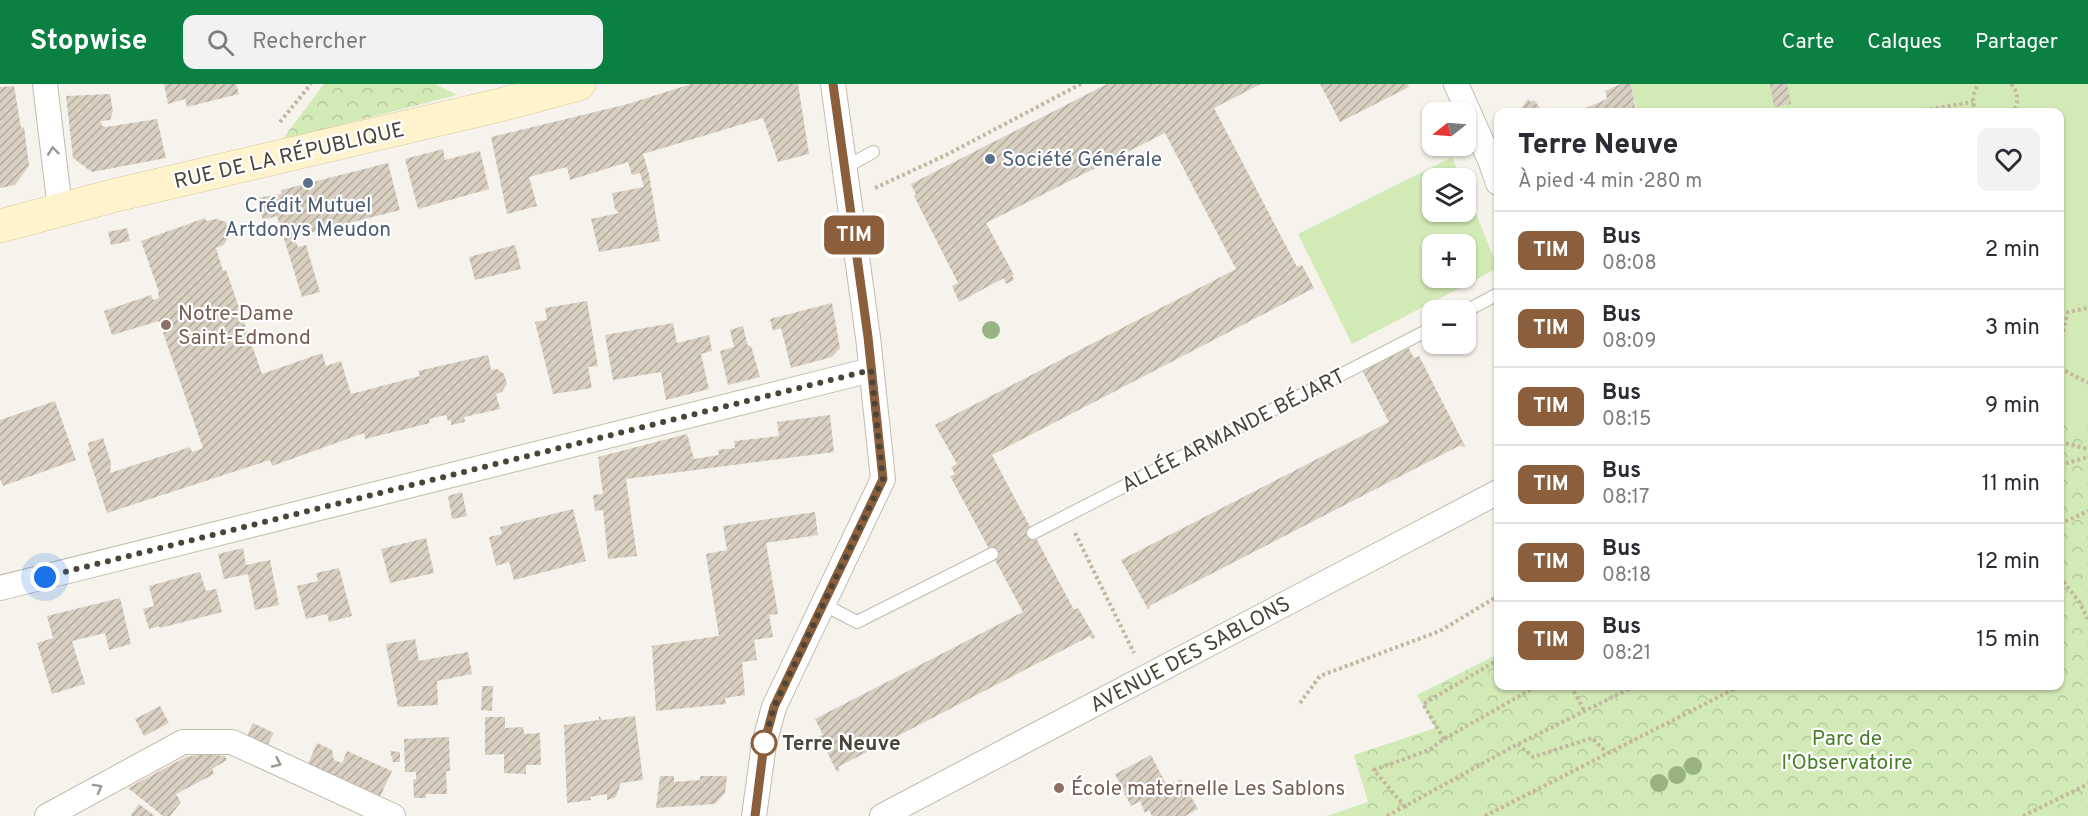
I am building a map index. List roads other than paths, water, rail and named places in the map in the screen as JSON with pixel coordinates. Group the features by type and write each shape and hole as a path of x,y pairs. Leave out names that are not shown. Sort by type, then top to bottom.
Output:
{"main road":[{"name":"RUE DE LA RÉPUBLIQUE","path":"0,226 60,209 489,108 579,84"}],"street":[{"path":"45,84 60,209"},
{"path":"754,816 764,744 774,707 883,479 846,166 833,84"},
{"path":"1456,84 1494,172"},
{"path":"0,588 871,370"},
{"name":"AVENUE DES SABLONS","path":"882,816 1494,494"},
{"path":"46,816 183,742 232,742 393,816"}],"lane":[{"path":"846,166 873,152"},
{"path":"1476,306 1494,296"},
{"name":"ALLÉE ARMANDE BÉJART","path":"1033,533 1422,333"},
{"path":"823,604 858,622 992,554"}],"place":[{"name":"Société Générale","path":"990,159"},
{"name":"Crédit Mutuel Artdonys Meudon","path":"308,183"},
{"name":"Notre-Dame Saint-Edmond","path":"166,325"},
{"name":"Terre Neuve","path":"764,743"},
{"name":"École maternelle Les Sablons","path":"1059,788"}],"park label":[{"name":"Parc de l'Observatoire","path":"1847,750"}]}
